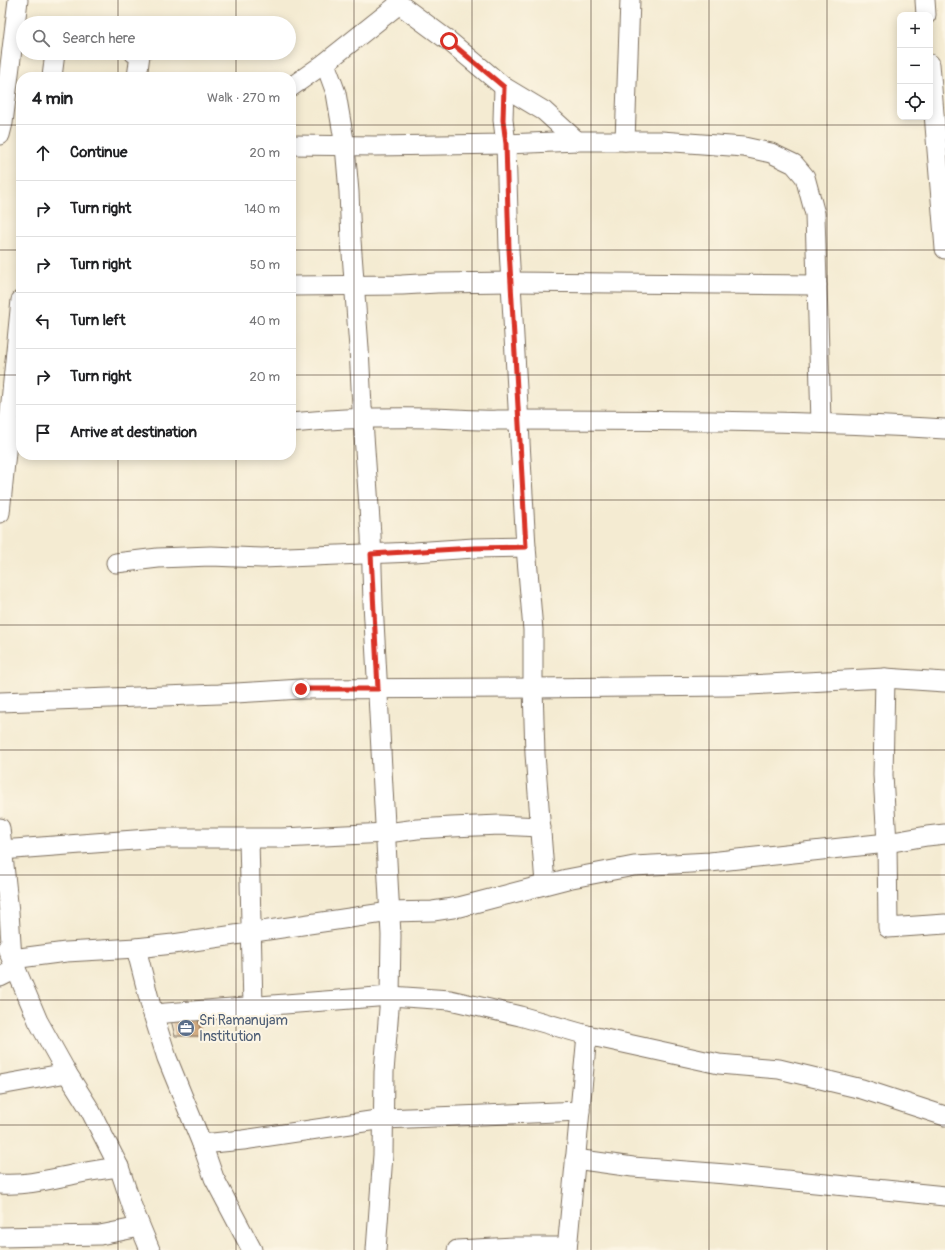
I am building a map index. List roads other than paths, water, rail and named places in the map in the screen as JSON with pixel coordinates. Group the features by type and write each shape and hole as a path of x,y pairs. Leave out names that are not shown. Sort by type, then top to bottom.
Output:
{"street":[{"path":"18,0 19,16"},
{"path":"625,141 630,0"},
{"path":"925,0 926,12"},
{"path":"296,83 325,63 398,2 449,41 504,87 544,111 577,141"},
{"path":"0,135 16,42"},
{"path":"53,72 54,60"},
{"path":"138,72 139,60"},
{"path":"325,63 336,93 345,146 372,535 371,554 383,812 386,833 390,912 390,996 384,1072 383,1155 376,1250"},
{"path":"932,84 945,248"},
{"path":"504,87 503,120 506,144 526,547 533,630 535,754 545,884"},
{"path":"296,145 506,144 577,141 668,142 744,147 771,153 794,164 805,177 815,214 821,423"},
{"path":"296,286 512,282 817,285"},
{"path":"0,513 15,422 16,402"},
{"path":"296,423 363,418 628,420 873,424 945,429"},
{"path":"116,563 158,558 211,556 262,558 526,547"},
{"path":"885,678 883,775 887,843 888,928 945,924"},
{"path":"0,702 218,694 301,689 729,686 885,678 945,682"},
{"path":"2,850 161,838 249,839 386,833 417,829 500,825 541,827"},
{"path":"0,828 9,912 9,969"},
{"path":"9,969 66,952 136,948 251,933 390,912 433,911 459,907 545,884 634,866 710,862 887,843 945,834"},
{"path":"249,839 253,1006"},
{"path":"0,934 9,969 66,1073 89,1108 119,1167 140,1227 150,1250"},
{"path":"136,948 153,1014 167,1058 202,1144 214,1178 252,1250"},
{"path":"153,1014 390,996 450,1000 520,1016 587,1035 719,1064 779,1069 862,1089 945,1116"},
{"path":"457,1250 514,1247 567,1249 587,1035"},
{"path":"0,1085 66,1073"},
{"path":"202,1144 384,1119 580,1111"},
{"path":"575,1159 634,1167 726,1174 945,1196"},
{"path":"0,1184 12,1185 50,1180 119,1167"},
{"path":"0,1237 100,1235 140,1227"}],"place":[{"name":"Sri Ramanujam Institution","path":"186,1028"}]}
